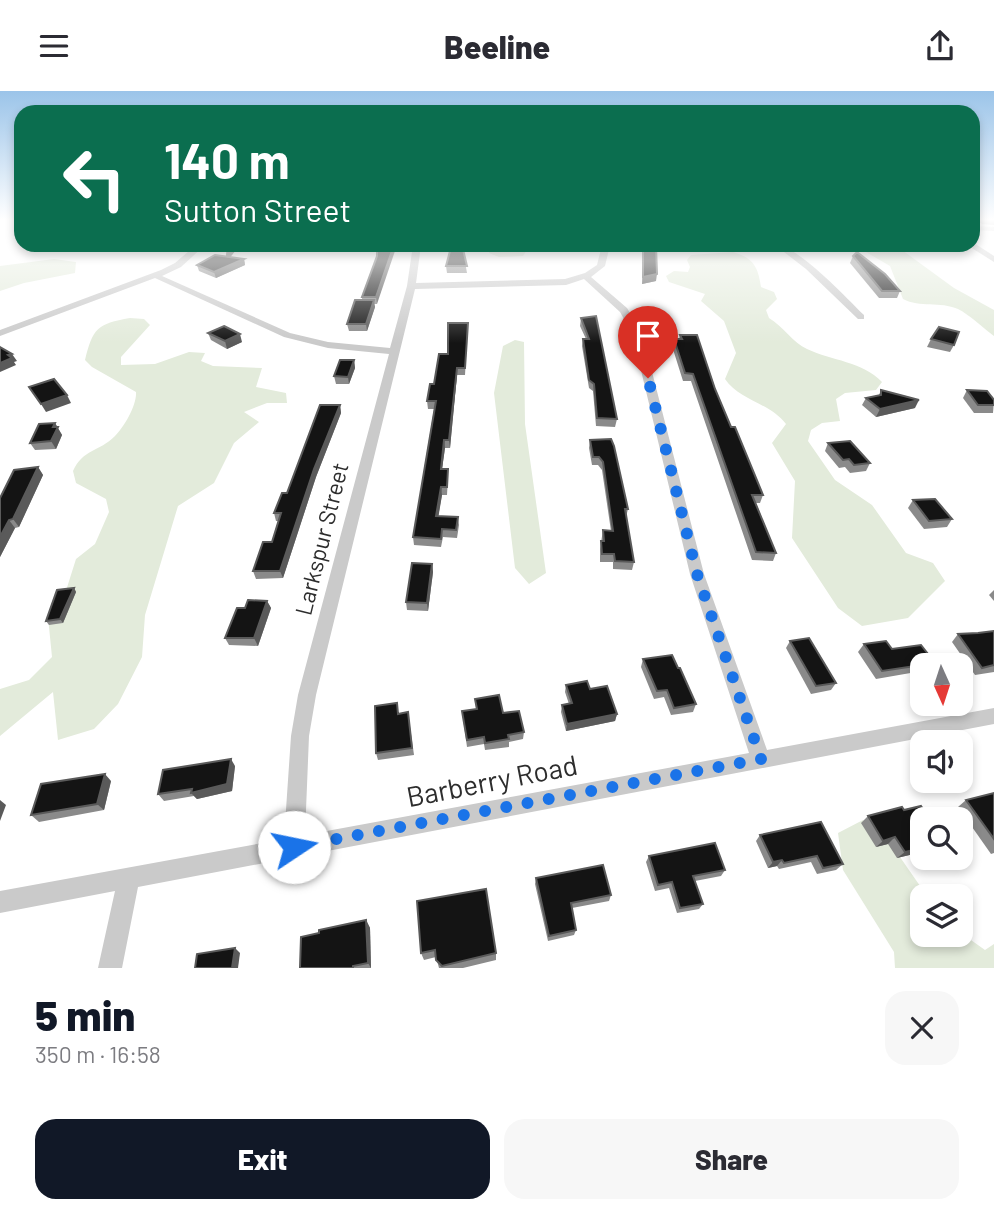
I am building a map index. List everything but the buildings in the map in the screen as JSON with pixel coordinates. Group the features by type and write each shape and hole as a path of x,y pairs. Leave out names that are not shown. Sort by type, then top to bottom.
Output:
{"street":[{"path":"0,333 154,275 183,261"},
{"name":"Larkspur Street","path":"294,847 300,736 307,695 411,286 415,261"},
{"path":"411,286 544,284 585,277 601,266 602,261"},
{"path":"801,261 862,317"},
{"path":"154,275 287,335 328,345 393,351"},
{"path":"585,277 624,310 637,334 697,574 761,759"},
{"name":"Barberry Road","path":"0,902 994,716"},
{"path":"110,968 129,878"}],"green space":[{"path":"39,261 76,262 75,273 24,283 0,291 0,266"},
{"path":"687,261 751,261 756,268 761,287 774,292 777,299 766,310 769,318 807,349 865,370 882,382 876,390 845,393 836,399 840,421 822,423 811,430 808,441 835,480 872,505 906,553 933,563 945,581 908,618 862,626 838,608 792,538 795,481 772,443 786,424 772,411 738,392 725,379 736,353 724,321 701,301 705,294 669,282 666,276 674,271 688,272 690,267"},
{"path":"881,261 917,261 954,288 994,310 994,336 958,309 903,299 890,266"},
{"path":"130,318 144,319 150,325 121,357 121,365 155,364 189,352 205,353 201,361 213,366 262,368 256,387 286,393 287,403 267,403 244,412 259,422 234,443 214,483 178,506 145,615 142,657 118,704 94,729 58,740 53,692 0,736 0,689 29,680 52,657 48,617 64,597 76,559 95,544 109,512 106,499 76,483 73,471 86,454 119,432 132,409 136,392 92,367 85,360 98,329 103,325"},
{"path":"515,340 524,342 525,424 546,573 529,584 515,568 494,393 503,346"},
{"path":"863,820 893,847 919,884 910,884 910,947 973,947 973,942 985,950 994,944 994,968 895,968 894,952 843,870 838,833"}],"route":[{"path":"294,847 761,759 697,574 648,378"}]}
